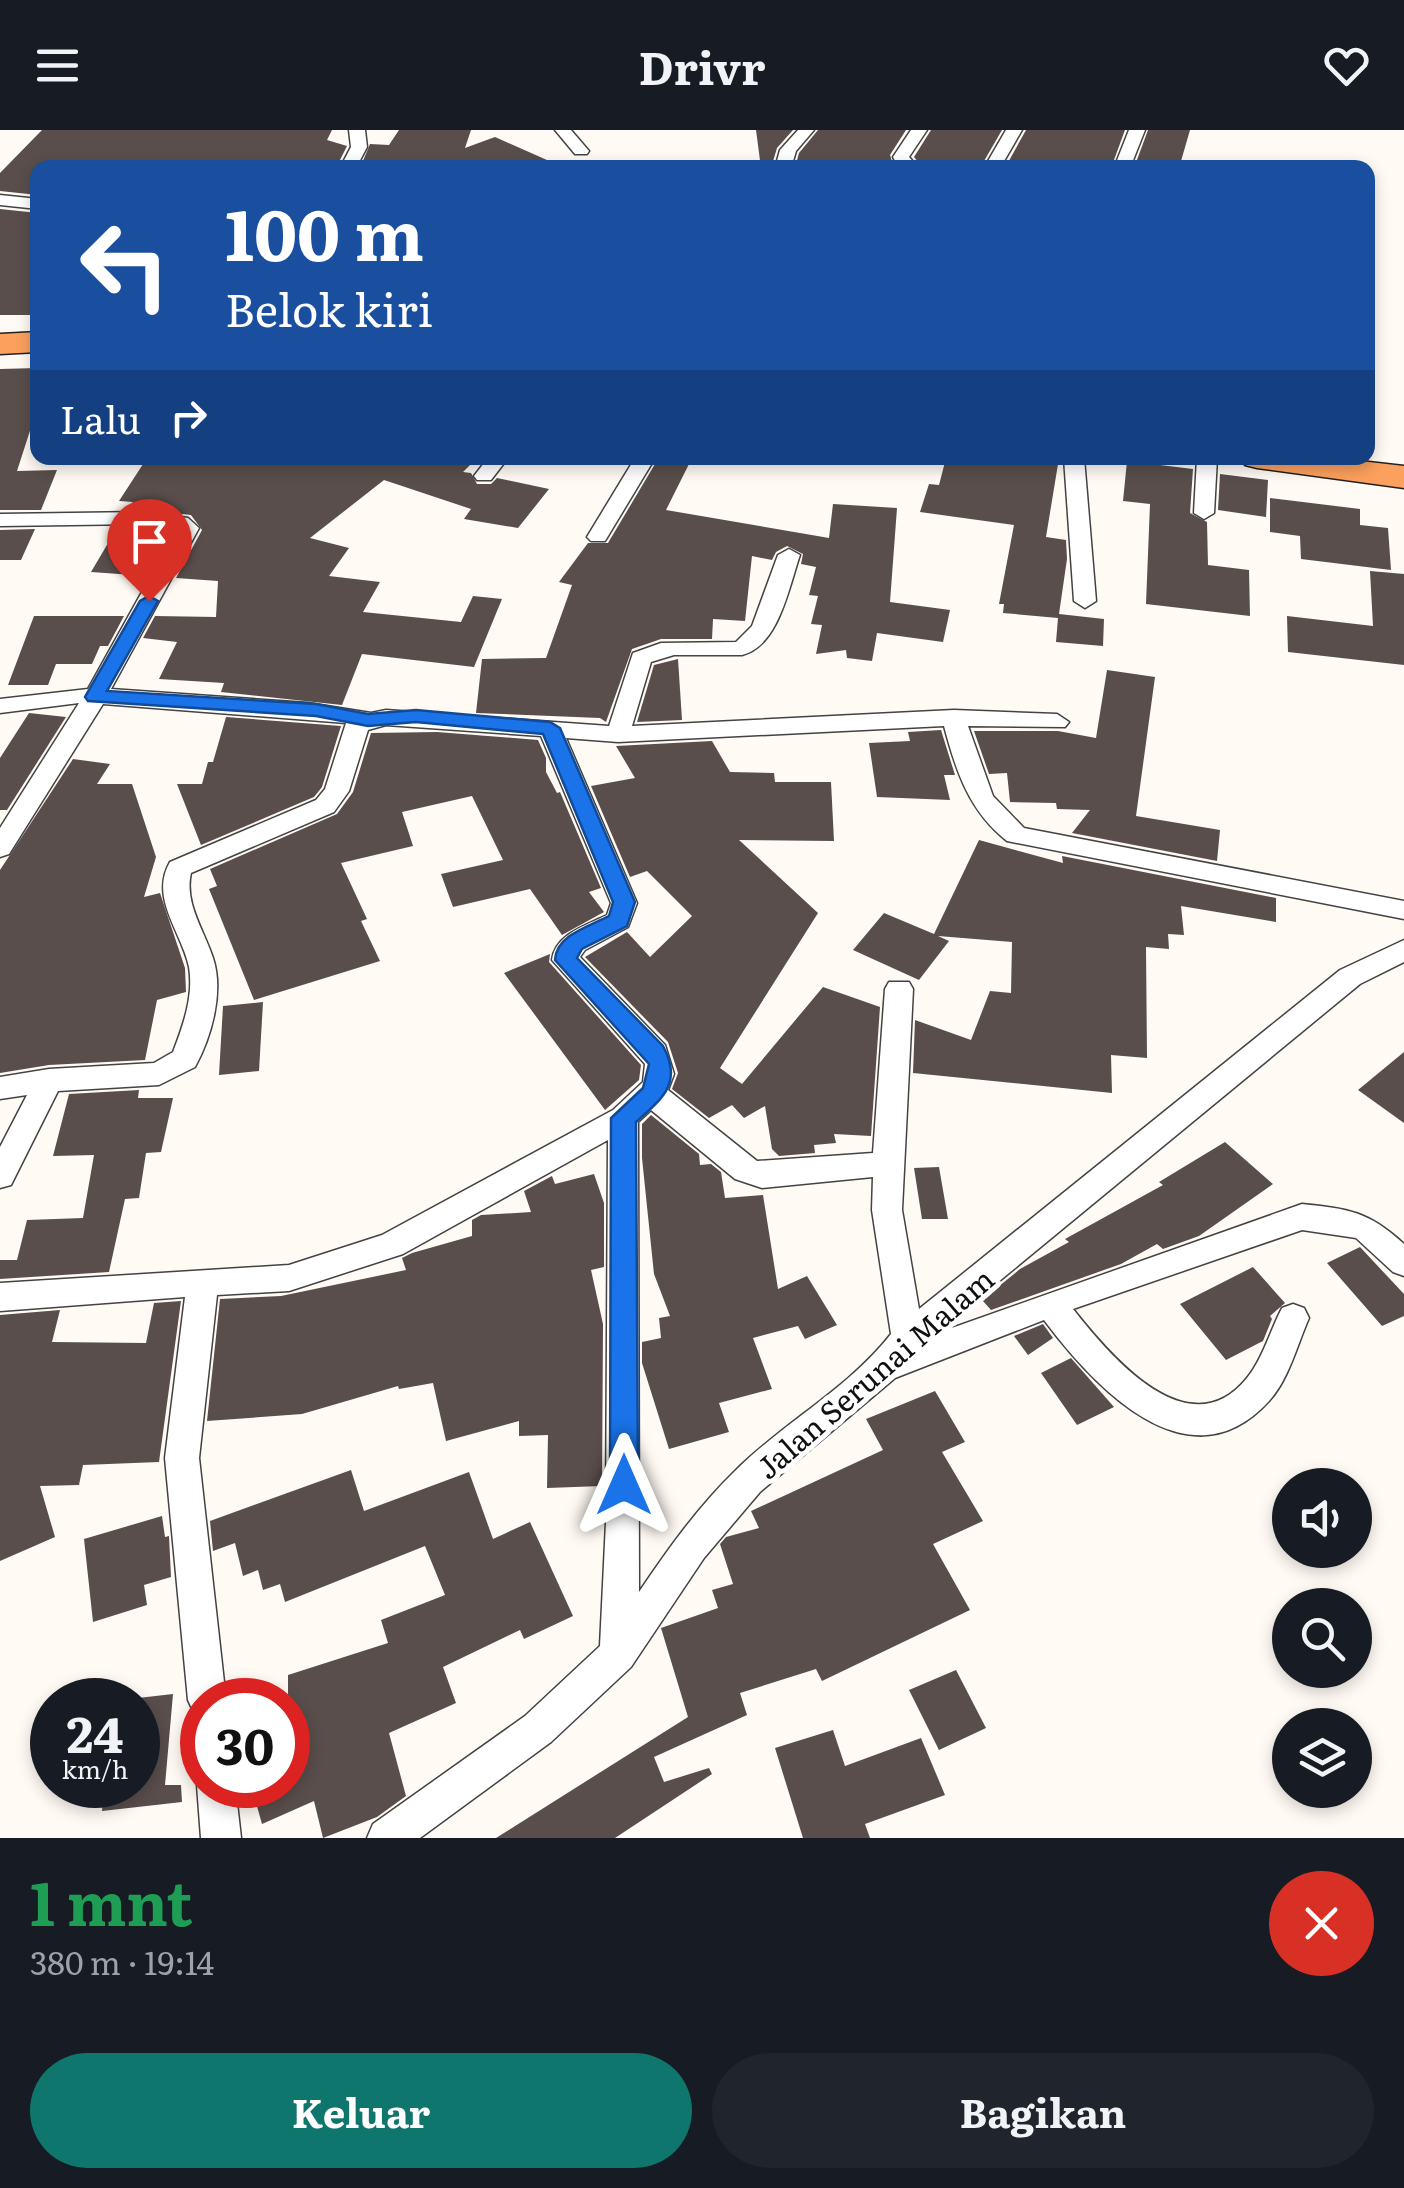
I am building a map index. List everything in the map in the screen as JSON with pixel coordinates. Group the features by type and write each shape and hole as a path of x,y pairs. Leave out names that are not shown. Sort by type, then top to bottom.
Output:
{"highway":[{"path":"0,344 30,342"},
{"path":"0,356 30,355"}],"street":[{"path":"352,160 359,147 357,130"},
{"path":"564,130 581,150"},
{"path":"785,160 788,150 806,130"},
{"path":"900,160 919,130"},
{"path":"997,160 1014,130"},
{"path":"1125,160 1138,130"},
{"path":"0,200 30,203"},
{"path":"484,476 493,465"},
{"path":"598,537 641,465"},
{"path":"1075,465 1085,601"},
{"path":"1204,513 1207,465"},
{"path":"0,520 142,518 181,522 188,528 95,697 0,848"},
{"path":"618,734 641,658 662,649 742,648 762,629 789,556"},
{"path":"0,706 42,697 95,697 316,710 368,720 416,716 618,734 954,718 1057,722"},
{"path":"954,718 972,784 988,812 1016,835 1404,910"},
{"path":"0,1088 49,1080 159,1074 185,1059 202,998 202,968 174,889 179,868 325,806 337,792 357,725 368,720"},
{"path":"0,1297 289,1278 392,1245 624,1118 652,1094 660,1078 661,1064 655,1053 566,960 574,943 619,920 624,902 550,728"},
{"name":"Jalan Serunai Malam","path":"387,1838 538,1730 618,1654 691,1546 748,1481 884,1368 908,1337 1350,978 1404,950"},
{"path":"900,989 887,1210 908,1337"},
{"path":"0,1176 49,1080"},
{"path":"652,1094 746,1170 762,1176 888,1163"},
{"path":"618,1654 624,1522 624,1118"},
{"path":"884,1368 1050,1304 1302,1216 1347,1221 1367,1229 1404,1263"},
{"path":"203,1281 182,1458 205,1678"},
{"path":"1050,1304 1092,1359 1117,1382 1175,1417 1202,1422 1235,1410 1258,1391 1293,1318"},
{"path":"218,1808 221,1838"}],"building":[{"path":"42,130 332,130 327,140 347,146 340,160 30,160 30,194 0,191 0,173"},
{"path":"399,130 471,130 465,148 495,137 547,160 363,160 370,144 389,145"},
{"path":"756,130 793,130 777,148 773,160 760,160"},
{"path":"818,130 906,130 890,155 892,160 797,160"},
{"path":"931,130 1002,130 985,160 914,157"},
{"path":"1026,130 1125,130 1114,160 1009,160"},
{"path":"1148,130 1190,130 1181,160 1137,160"},
{"path":"0,209 30,212 30,315 0,315"},
{"path":"30,368 30,431 17,471 57,470 41,510 0,510 0,369"},
{"path":"142,465 470,465 463,472 471,473 477,484 491,484 497,478 549,489 518,528 464,519 471,509 384,480 310,538 349,548 329,576 380,582 363,612 461,622 473,596 502,599 474,667 362,654 342,705 221,692 224,683 159,679 177,642 143,638 155,616 216,617 218,581 176,578 202,530 191,515 129,508 133,502 119,501"},
{"path":"654,465 688,465 666,510 829,538 833,504 897,508 890,602 950,610 943,642 877,633 872,661 847,658 846,650 816,654 822,625 811,624 818,596 809,595 816,567 801,564 803,554 787,546 776,552 772,560 752,556 745,621 713,619 712,639 661,639 632,649 606,722 600,718 476,713 482,659 546,658 572,585 559,582 588,543 608,543"},
{"path":"944,465 1058,465 1046,537 1066,540 1059,614 1104,619 1103,646 1056,642 1058,618 1003,613 1004,604 999,604 1014,525 920,512 929,484 939,485"},
{"path":"1127,465 1193,469 1190,513 1207,522 1208,565 1249,570 1250,616 1146,604 1150,504 1123,501"},
{"path":"1220,474 1268,480 1266,517 1218,510"},
{"path":"1270,498 1360,509 1360,525 1388,528 1391,570 1301,559 1300,536 1270,532"},
{"path":"117,528 171,532 147,576 91,572"},
{"path":"35,529 21,560 0,560 0,530"},
{"path":"1370,571 1404,574 1404,665 1288,652 1287,616 1373,626"},
{"path":"34,616 124,616 108,646 100,646 92,664 56,664 48,685 8,685"},
{"path":"678,659 682,720 637,722 654,665"},
{"path":"1107,670 1155,677 1136,816 1220,830 1217,861 1072,833 1090,810 1057,809 1056,803 1010,802 1007,773 989,774 974,731 1058,731 1096,738"},
{"path":"29,713 66,717 7,810 0,810 0,758"},
{"path":"226,717 341,726 322,787 314,797 201,845 177,784 202,784"},
{"path":"941,730 955,775 944,775 950,800 877,797 869,743 910,741 908,732"},
{"path":"437,732 538,740 546,758 546,772 557,793 560,792 601,888 589,892 604,912 562,935 530,889 453,907 441,874 503,860 472,796 402,812 413,846 341,863 367,919 361,921 380,961 254,1000 209,889 217,886 210,869 337,814 353,792 371,733"},
{"path":"712,741 730,772 774,773 775,782 831,782 834,841 739,840 818,913 720,1068 742,1084 823,987 880,1007 871,1136 834,1134 836,1143 814,1145 815,1153 779,1156 772,1149 765,1106 744,1118 732,1105 709,1118 672,1089 678,1073 668,1042 585,957 627,932 650,957 692,916 647,871 630,877 591,786 635,778 616,746"},
{"path":"73,759 110,764 97,784 132,784 156,857 144,897 160,893 185,968 186,992 157,1000 145,1060 49,1065 0,1073 0,870"},
{"path":"979,840 1063,863 1062,856 1276,898 1276,922 1181,906 1184,935 1168,934 1169,949 1146,947 1147,1058 1111,1055 1112,1093 913,1073 915,1020 971,1040 990,991 1011,993 1012,942 938,936 949,941 919,980 853,950 884,913 934,934"},
{"path":"550,954 549,962 641,1065 639,1080 605,1110 504,973"},
{"path":"263,1002 259,1071 219,1075 223,1006"},
{"path":"1404,1052 1404,1123 1358,1090"},
{"path":"139,1090 138,1098 173,1098 161,1152 146,1153 139,1198 125,1199 109,1272 0,1279 0,1260 17,1260 27,1220 83,1218 94,1155 53,1156 69,1094"},
{"path":"651,1115 699,1154 700,1165 711,1164 721,1172 725,1198 763,1195 778,1289 807,1276 837,1325 805,1339 798,1326 753,1338 772,1389 719,1403 729,1432 669,1449 642,1363 642,1342 661,1338 659,1318 670,1316 654,1274 642,1158 642,1124"},
{"path":"1225,1142 1273,1184 1199,1236 1163,1249 1157,1244 1121,1264 991,1310 982,1300 1020,1269 1069,1242 1065,1239 1163,1185 1159,1182"},
{"path":"939,1167 948,1219 922,1219 914,1168"},
{"path":"594,1174 604,1203 604,1267 591,1270 603,1324 602,1486 547,1488 548,1435 519,1436 519,1421 446,1441 433,1383 399,1389 398,1386 302,1414 207,1421 220,1299 281,1296 406,1270 402,1258 472,1236 472,1220 481,1215 531,1212 524,1191 552,1176 555,1184"},
{"path":"1360,1247 1404,1294 1404,1316 1382,1326 1327,1263"},
{"path":"1253,1267 1285,1303 1270,1316 1263,1341 1226,1360 1180,1304"},
{"path":"181,1301 159,1462 83,1465 79,1485 40,1486 55,1537 0,1561 0,1315 60,1310 52,1342 146,1343 154,1303"},
{"path":"1043,1324 1053,1338 1028,1355 1014,1336"},
{"path":"1071,1358 1114,1407 1077,1425 1041,1373"},
{"path":"935,1391 965,1442 942,1452 983,1521 933,1544 970,1610 822,1681 816,1669 740,1693 747,1715 654,1757 664,1782 709,1768 712,1774 615,1838 496,1838 688,1717 661,1628 718,1608 712,1590 733,1584 720,1544 726,1537 759,1528 751,1511 883,1450 866,1419"},
{"path":"351,1470 364,1511 469,1472 493,1539 530,1522 573,1616 524,1639 520,1630 443,1667 456,1703 389,1733 406,1796 377,1817 323,1838 314,1801 310,1803 310,1678 288,1675 388,1643 381,1620 445,1595 425,1546 285,1602 280,1584 263,1590 258,1570 243,1576 235,1543 213,1551 210,1521"},
{"path":"162,1516 165,1537 169,1536 171,1577 144,1585 147,1605 93,1622 84,1539"},
{"path":"956,1670 986,1728 939,1750 909,1690"},
{"path":"173,1694 165,1785 180,1785 180,1802 160,1804 160,1695"},
{"path":"833,1730 845,1766 921,1738 945,1795 865,1824 870,1838 803,1838 775,1748"},
{"path":"257,1808 298,1808 262,1824"}],"route":[{"path":"149,601 95,697 316,710 368,720 416,716 550,728 624,902 624,914 619,920 574,943 566,960 661,1064 660,1078 652,1094 624,1118 624,1485"}]}
